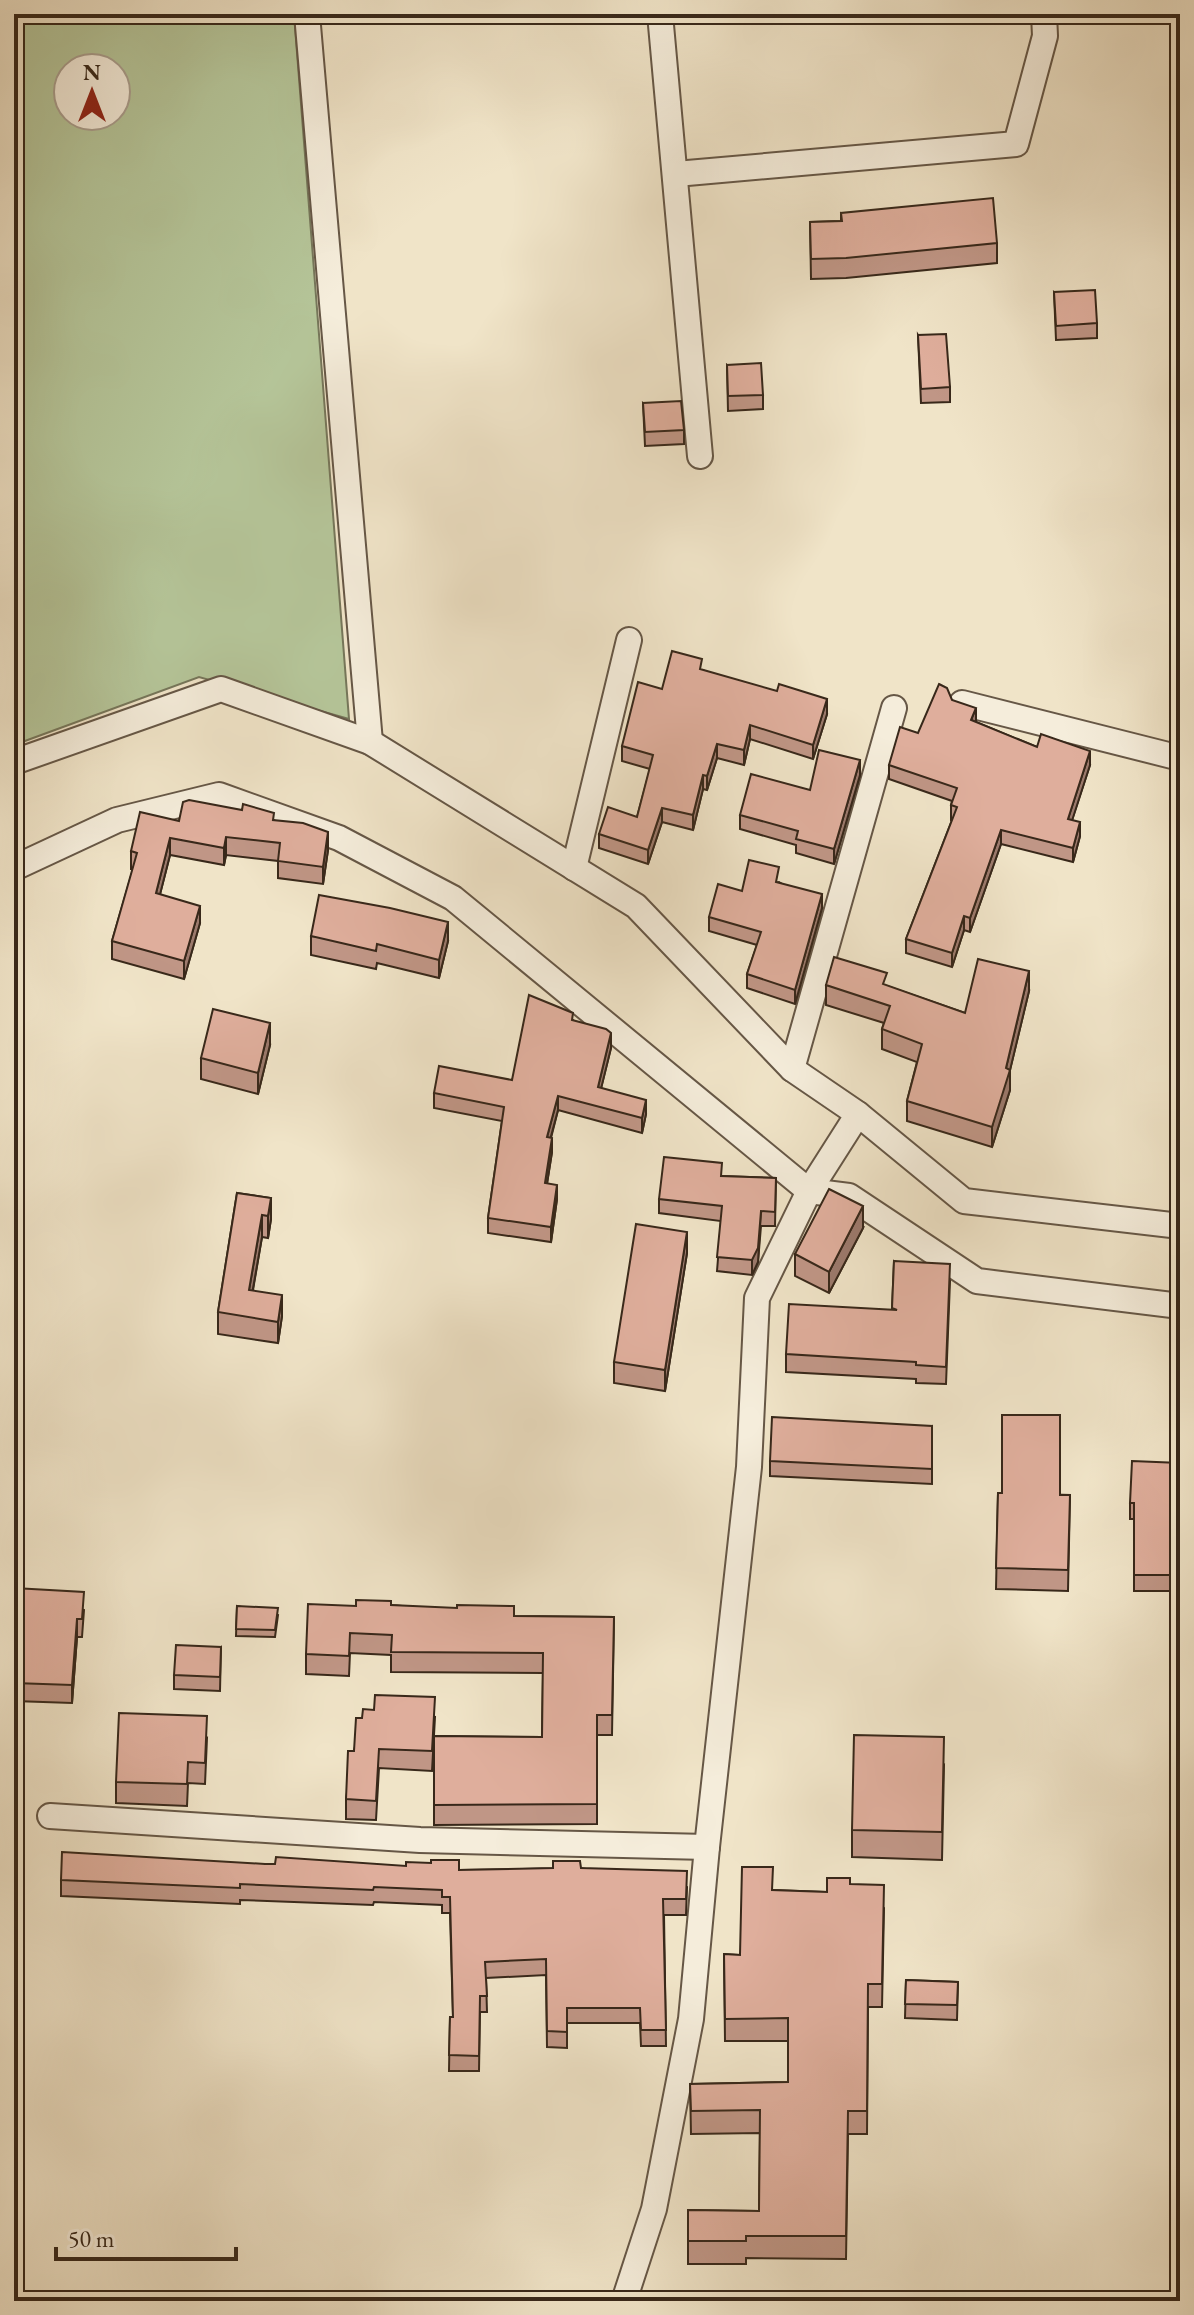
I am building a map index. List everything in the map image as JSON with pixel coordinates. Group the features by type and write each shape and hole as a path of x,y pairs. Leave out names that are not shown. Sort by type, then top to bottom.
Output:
{"street":[{"path":"307,14 370,742"},
{"path":"660,14 700,456"},
{"path":"676,174 1016,144 1045,36 1044,14"},
{"path":"574,868 629,640"},
{"path":"14,762 221,689 370,742 636,906 792,1069 858,1114 964,1201 1180,1226"},
{"path":"962,703 1180,758"},
{"path":"792,1069 894,708"},
{"path":"14,868 117,820 219,795 339,838 453,898 809,1191 849,1196 977,1281 1180,1306"},
{"path":"624,2301 654,2209 691,2019 749,1467 757,1298 809,1191 858,1114"},
{"path":"50,1816 420,1840 707,1847"}],"green space":[{"path":"14,14 294,14 349,719 199,677 14,745"}],"building":[{"path":"993,198 997,243 811,259 810,222 842,221 841,213"},
{"path":"1095,290 1097,323 1056,326 1054,292"},
{"path":"946,334 950,387 921,389 918,335"},
{"path":"761,363 763,395 728,396 727,365"},
{"path":"681,401 684,430 645,432 643,403"},
{"path":"672,651 702,659 700,669 777,691 779,684 827,699 813,745 750,725 744,750 717,744 707,776 703,775 693,815 662,808 648,850 599,834 608,807 637,817 653,755 622,746 638,682 662,689"},
{"path":"939,684 947,688 952,700 976,708 971,720 1037,747 1041,734 1090,751 1068,819 1080,822 1073,848 1001,830 970,918 964,916 952,953 906,939 957,807 951,805 957,788 889,765 900,727 918,733"},
{"path":"819,750 860,760 834,849 796,839 798,831 740,815 751,774 810,790"},
{"path":"189,800 242,810 243,804 274,813 273,820 303,823 328,832 323,867 278,861 280,843 226,837 224,848 170,838 156,893 200,906 184,961 112,941 137,853 131,851 140,812 179,821 183,802"},
{"path":"749,860 779,867 776,882 822,894 795,990 747,974 761,932 709,917 718,884 742,891"},
{"path":"319,895 448,922 439,960 377,944 376,951 311,936"},
{"path":"834,957 887,973 883,984 965,1013 978,959 1029,971 1006,1068 1010,1070 992,1127 907,1101 922,1044 882,1029 890,1006 826,985"},
{"path":"529,995 573,1013 572,1020 611,1033 598,1087 646,1100 642,1118 558,1096 547,1137 552,1138 545,1183 557,1185 551,1227 488,1218 504,1107 434,1093 439,1066 512,1080"},
{"path":"213,1009 270,1023 258,1073 201,1058"},
{"path":"664,1157 722,1163 721,1176 776,1178 775,1212 761,1211 758,1248 752,1260 717,1257 722,1206 659,1199"},
{"path":"829,1189 863,1206 829,1272 795,1254"},
{"path":"237,1193 271,1198 268,1216 262,1215 249,1290 282,1295 278,1322 218,1312"},
{"path":"636,1224 687,1232 665,1370 614,1362"},
{"path":"894,1261 950,1264 946,1367 916,1365 916,1362 786,1354 789,1304 897,1310 892,1308"},
{"path":"1002,1415 1060,1415 1060,1495 1070,1495 1068,1570 996,1568 998,1493 1002,1493"},
{"path":"772,1417 932,1426 932,1469 770,1461"},
{"path":"1132,1461 1180,1463 1180,1575 1134,1575 1134,1503 1130,1503"},
{"path":"14,1588 84,1592 82,1619 77,1619 72,1685 14,1683"},
{"path":"356,1600 457,1608 457,1605 514,1606 514,1616 614,1617 612,1715 597,1715 597,1804 434,1805 434,1736 542,1737 543,1653 391,1652 392,1635 350,1633 349,1656 306,1654 308,1604 356,1606"},
{"path":"237,1606 278,1608 275,1630 236,1629"},
{"path":"176,1645 221,1647 220,1677 174,1675"},
{"path":"375,1695 435,1697 432,1751 379,1749 376,1801 346,1799 348,1751 354,1751 356,1718 362,1718 363,1709 374,1710"},
{"path":"119,1713 207,1716 205,1763 188,1762 187,1784 116,1782"},
{"path":"854,1735 944,1737 942,1832 852,1830"},
{"path":"62,1852 265,1864 275,1864 276,1857 406,1866 406,1862 459,1860 459,1870 553,1868 553,1861 580,1861 581,1868 687,1871 686,1899 663,1899 666,2030 641,2030 640,2008 567,2008 567,2032 547,2031 546,1959 485,1962 487,1996 480,1996 479,2056 449,2055 450,2017 453,2017 450,1897 442,1897 442,1890 240,1884 240,1888 61,1880"},
{"path":"742,1867 773,1867 772,1890 827,1892 827,1878 850,1878 850,1884 884,1885 882,1984 868,1984 867,2111 848,2111 846,2236 746,2236 746,2241 688,2241 688,2210 759,2211 760,2110 691,2111 690,2084 788,2082 788,2018 725,2019 724,1954 740,1955"},
{"path":"906,1980 958,1982 957,2005 905,2004"}]}
